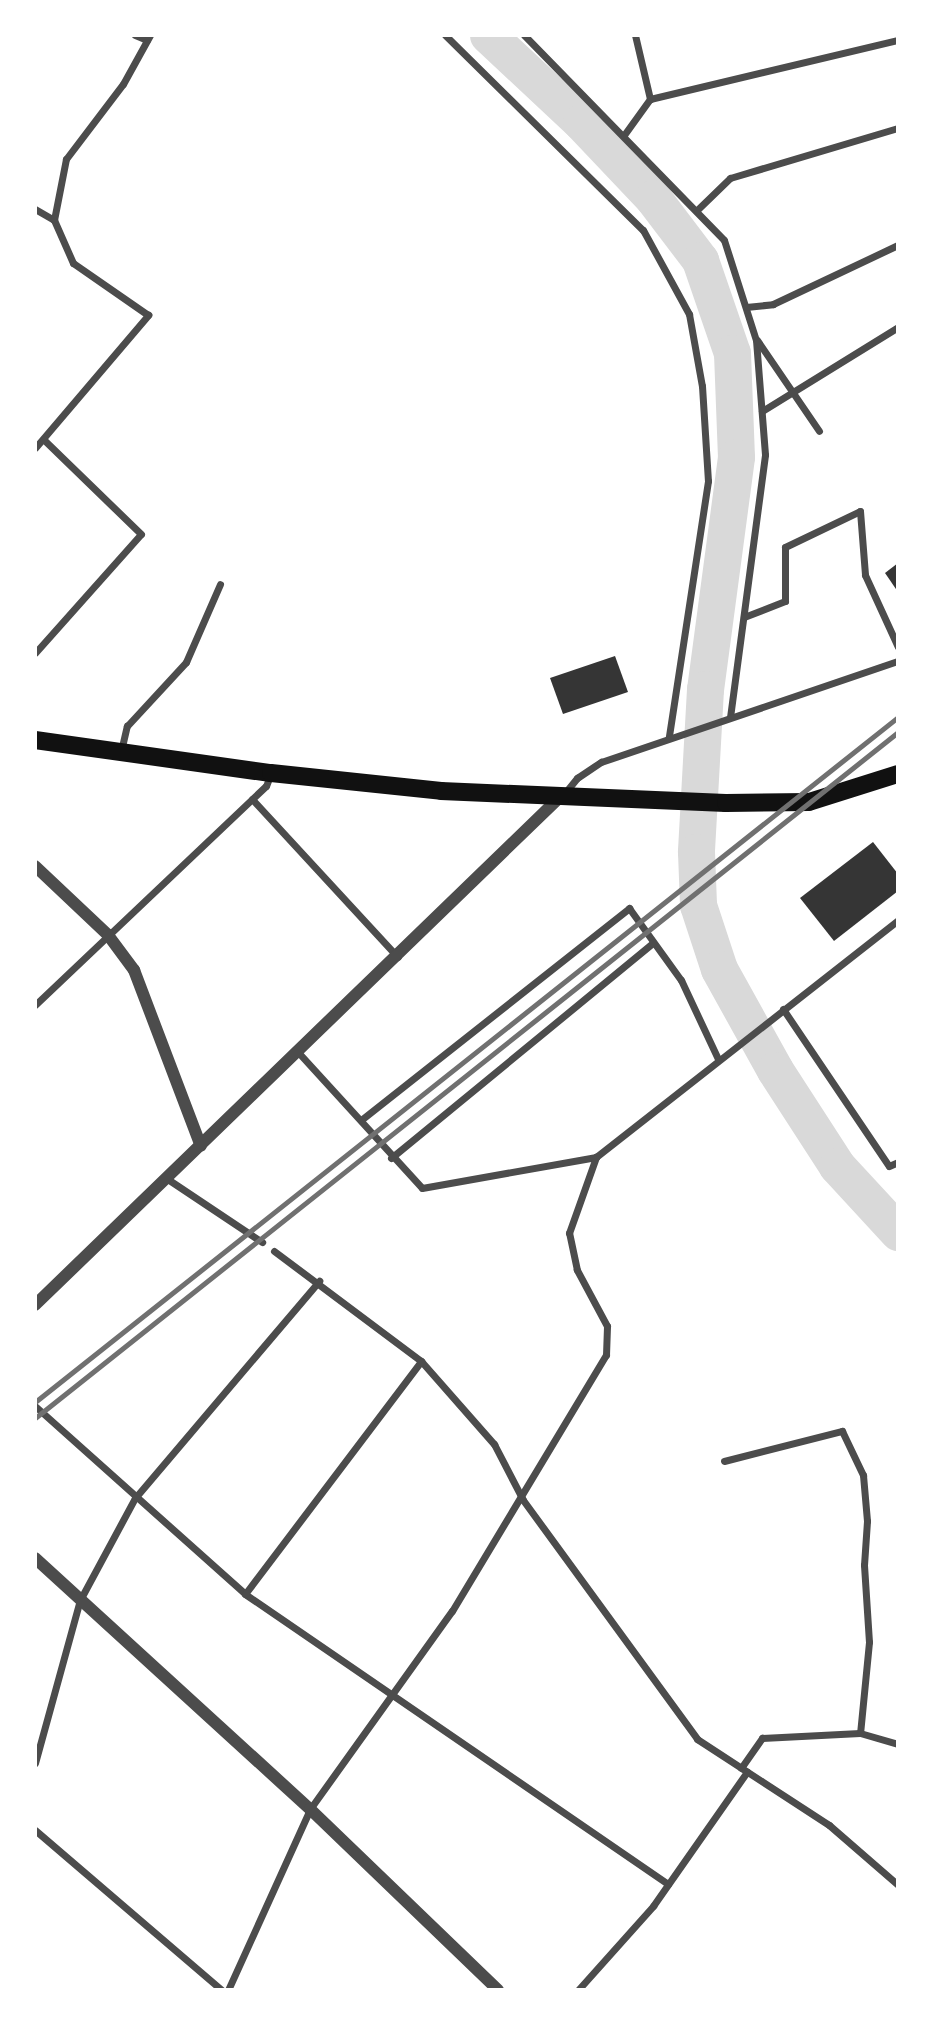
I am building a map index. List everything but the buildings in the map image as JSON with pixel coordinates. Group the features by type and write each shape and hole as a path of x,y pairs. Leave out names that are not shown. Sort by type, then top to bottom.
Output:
{"main road":[{"path":"35,740 271,773 442,791 564,794 726,803 809,802 898,775"}],"street":[{"path":"35,448 148,315 73,263 54,220 66,159 123,84 148,38 135,35"},
{"path":"445,35 643,230 689,314 702,386 708,481 669,737"},
{"path":"524,35 724,240 756,340 765,455 744,617 726,718"},
{"path":"635,35 650,99"},
{"path":"624,135 650,99 898,40"},
{"path":"697,210 730,178 898,128"},
{"path":"35,209 54,220"},
{"path":"746,307 773,304 898,245"},
{"path":"762,411 898,327"},
{"path":"756,340 819,431"},
{"path":"35,653 141,534 43,439"},
{"path":"744,617 785,601 785,547 860,512 865,575 898,647"},
{"path":"121,751 127,726 186,662 220,584"},
{"path":"35,1303 169,1180 297,1051 398,957 564,794 577,778 601,762 669,737 898,661"},
{"path":"35,1005 252,799 271,773"},
{"path":"252,799 398,957"},
{"path":"35,866 108,936 134,970 201,1146"},
{"path":"361,1120 629,908 681,980 718,1059"},
{"path":"297,1051 361,1120 391,1158 422,1188 596,1157 898,920"},
{"path":"391,1158 653,943"},
{"path":"783,1009 889,1166 898,1162"},
{"path":"228,1990 310,1809 393,1697 523,1500 606,1355 607,1326 577,1270 569,1233 596,1157"},
{"path":"169,1180 262,1242"},
{"path":"274,1251 319,1281 421,1361 494,1444 523,1500 697,1739 829,1825 898,1885"},
{"path":"35,1763 79,1600 135,1497 319,1281"},
{"path":"245,1594 421,1361"},
{"path":"35,1406 245,1594 668,1884"},
{"path":"724,1461 842,1430 863,1475 867,1521 864,1565 870,1603 869,1642 860,1733"},
{"path":"35,1558 310,1809 498,1990"},
{"path":"578,1990 668,1884 744,1770 762,1738 860,1733 898,1744"},
{"path":"35,1830 222,1990"}],"waterway":[{"path":"488,35 581,122 653,198 700,260 732,353 736,457 705,689 696,852 698,905 719,969 775,1070 837,1166 898,1232"}],"railway":[{"path":"35,1402 898,717"},
{"path":"35,1418 898,732"}]}
